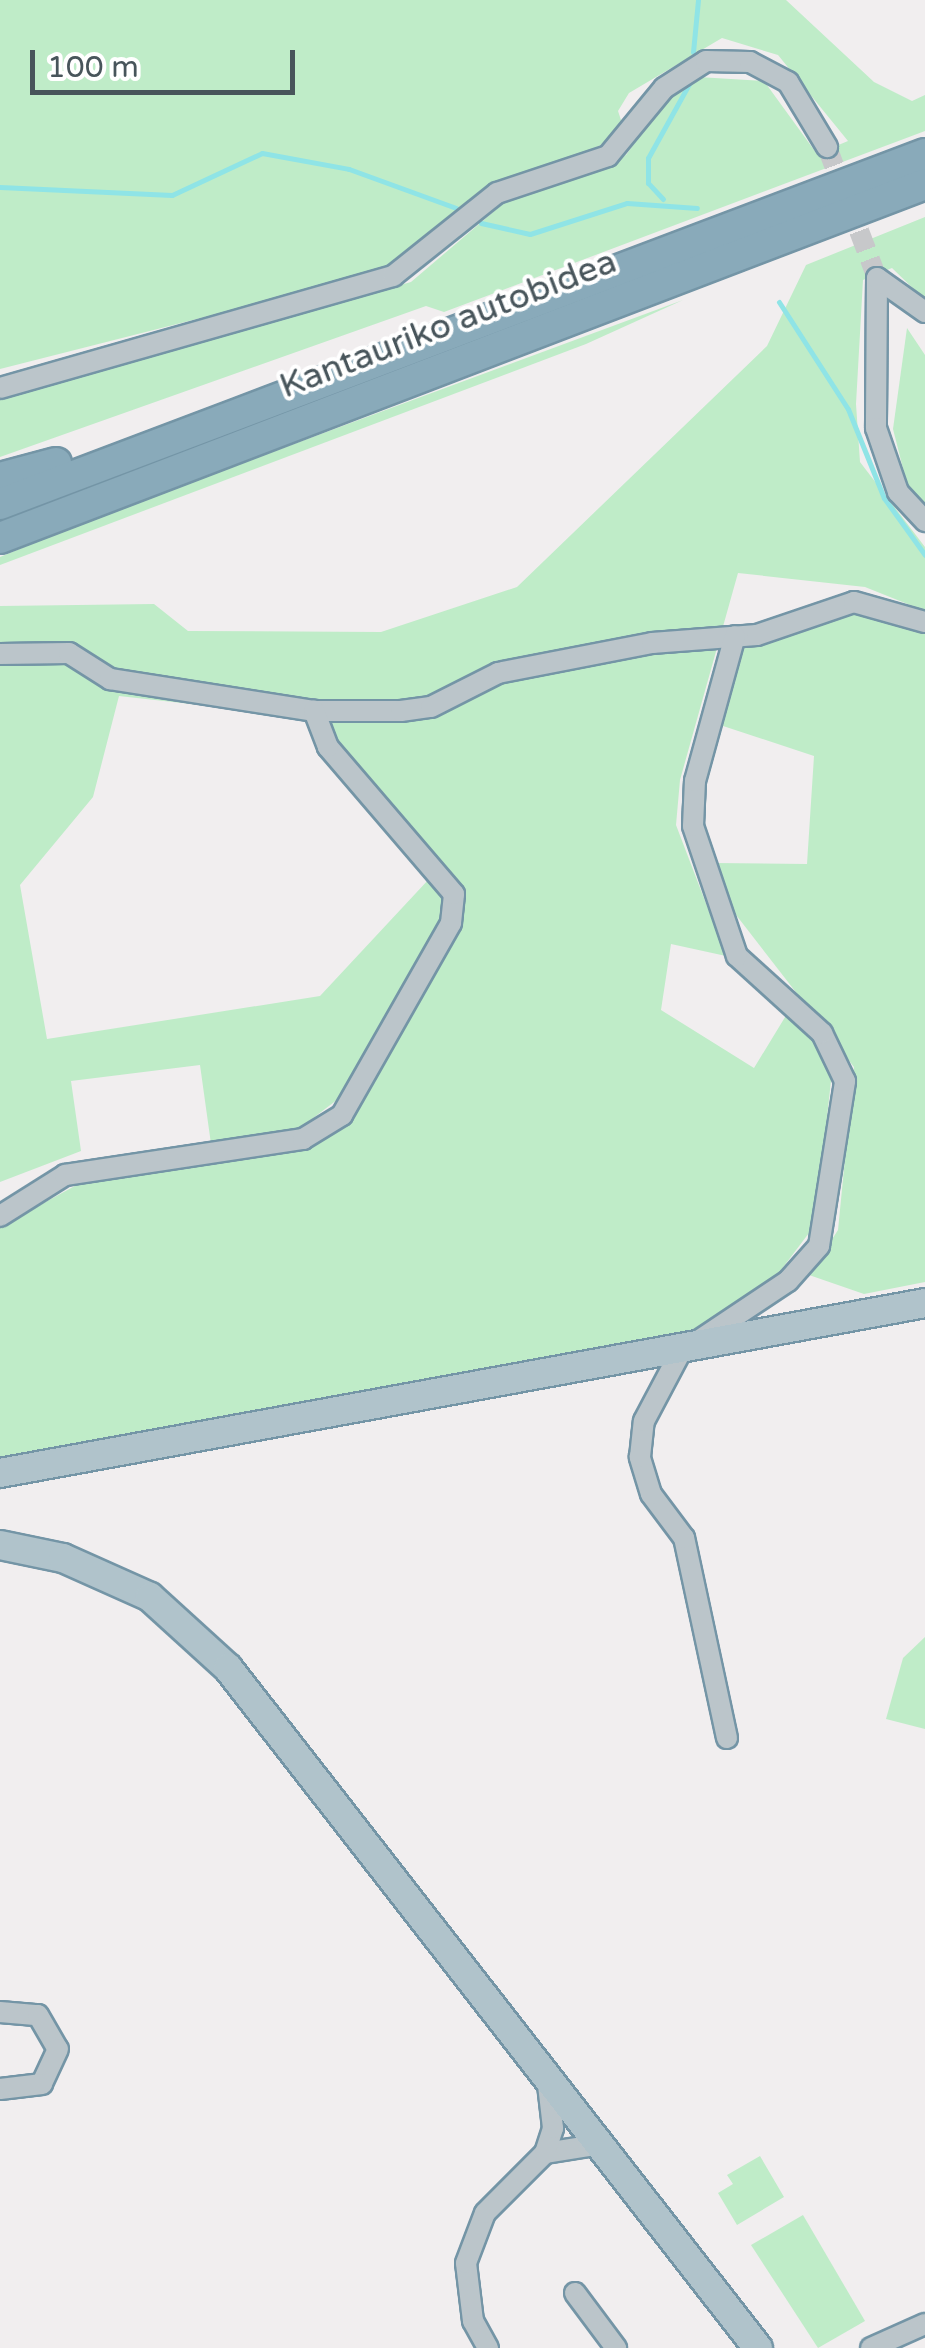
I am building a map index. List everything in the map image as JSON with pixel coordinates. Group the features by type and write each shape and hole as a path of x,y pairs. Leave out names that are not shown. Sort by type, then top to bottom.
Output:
{"highway":[{"name":"Kantauriko autobidea","path":"0,504 166,435 925,154"},
{"name":"Kantauriko autobidea","path":"0,538 925,184"},
{"path":"0,478 166,435"}],"main road":[{"path":"0,1472 680,1353 925,1303"},
{"path":"0,1545 64,1558 150,1598 228,1668 548,2085 758,2348"}],"street":[{"path":"0,388 393,276 497,193 608,156 664,88 706,61 750,62 788,82 827,147"},
{"path":"925,312 877,278 876,428 898,492 925,521"},
{"path":"0,654 69,653 110,679 314,711 431,706 498,673 736,636 854,602 925,622"},
{"path":"727,1738 684,1538 651,1494 640,1457 644,1422 680,1353 788,1280 818,1246 845,1081 822,1033 737,956 694,826 695,781 736,636"},
{"path":"0,1216 65,1175 303,1139 342,1115 450,923 454,894 328,746 314,711"},
{"path":"0,1995 10,2011 49,2023 57,2062 29,2090 0,2089"},
{"path":"488,2348 465,2291 472,2238 544,2152 553,2128 548,2085"},
{"path":"544,2152 595,2145"},
{"path":"576,2293 616,2348"},
{"path":"871,2348 925,2324"}],"green space":[{"path":"0,0 786,0 874,82 912,101 925,95 925,131 444,312 426,306 0,457 0,397 411,282 519,190 626,155 674,88 698,77 764,81 817,154 848,141 778,55 722,38 629,93 618,111 624,129 599,146 479,193 411,258 378,273 0,369"},
{"path":"925,217 925,300 892,268 863,280 856,404 860,462 925,547 925,611 865,587 738,573 680,780 676,825 726,956 671,944 661,1010 754,1068 790,1009 818,1043 832,1072 815,1225 778,1274 690,1335 0,1461 0,1227 82,1182 305,1147 348,1125 372,1073 295,1132 211,1144 200,1065 71,1081 81,1151 0,1182 0,606 154,604 188,631 381,632 517,587 767,346 806,265","holes":["119,696 326,719 332,741 443,864 320,996 47,1039 20,885 93,797"]},
{"path":"683,300 586,344 0,565 0,557 97,517"},
{"path":"907,328 925,355 925,505 908,488 893,429"},
{"path":"847,611 925,629 925,1282 864,1294 809,1275 838,1230 854,1067 733,911 713,863 807,864 814,756 720,725 742,646"},
{"path":"925,1637 925,1729 886,1719 903,1658"},
{"path":"760,2156 784,2197 737,2225 718,2193 733,2184 727,2175"},
{"path":"803,2215 865,2321 818,2348 751,2245"}],"waterway":[{"path":"693,52 698,0"},
{"path":"663,199 648,183 648,158 689,84"},
{"path":"0,187 172,195 262,153 349,169 456,208"},
{"path":"481,223 530,234 627,203 697,208"},
{"path":"779,302 848,409 884,498 925,555"}],"tunnel":[{"path":"827,147 877,278"}]}
